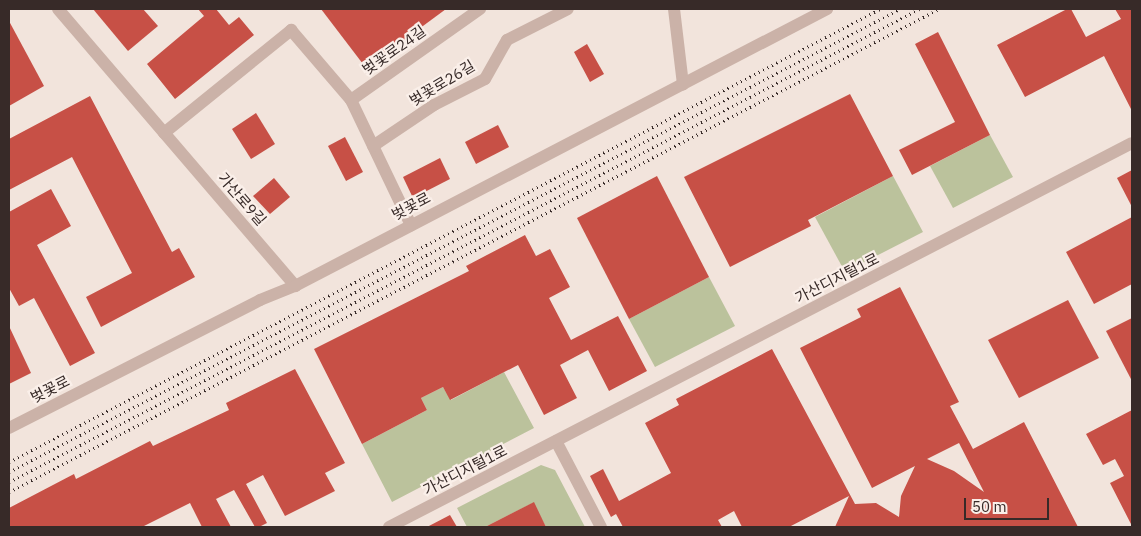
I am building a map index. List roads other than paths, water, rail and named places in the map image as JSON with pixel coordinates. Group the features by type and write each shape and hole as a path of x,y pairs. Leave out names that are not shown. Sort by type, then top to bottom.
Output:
{"street":[{"name":"가산로9길","path":"58,9 295,286"},
{"name":"벚꽃로24길","path":"351,100 480,9"},
{"name":"벚꽃로26길","path":"373,146 434,105 485,79 506,40 568,9"},
{"path":"674,9 683,84"},
{"name":"벚꽃로","path":"9,428 260,300 295,286 826,9"},
{"path":"164,134 291,30 351,100 411,225"},
{"name":"가산디지털1로","path":"389,527 1132,143"},
{"path":"556,441 601,527"}],"railway":[{"path":"9,462 880,9"},
{"path":"9,472 900,9"},
{"path":"9,482 919,9"},
{"path":"9,492 939,9"}]}
